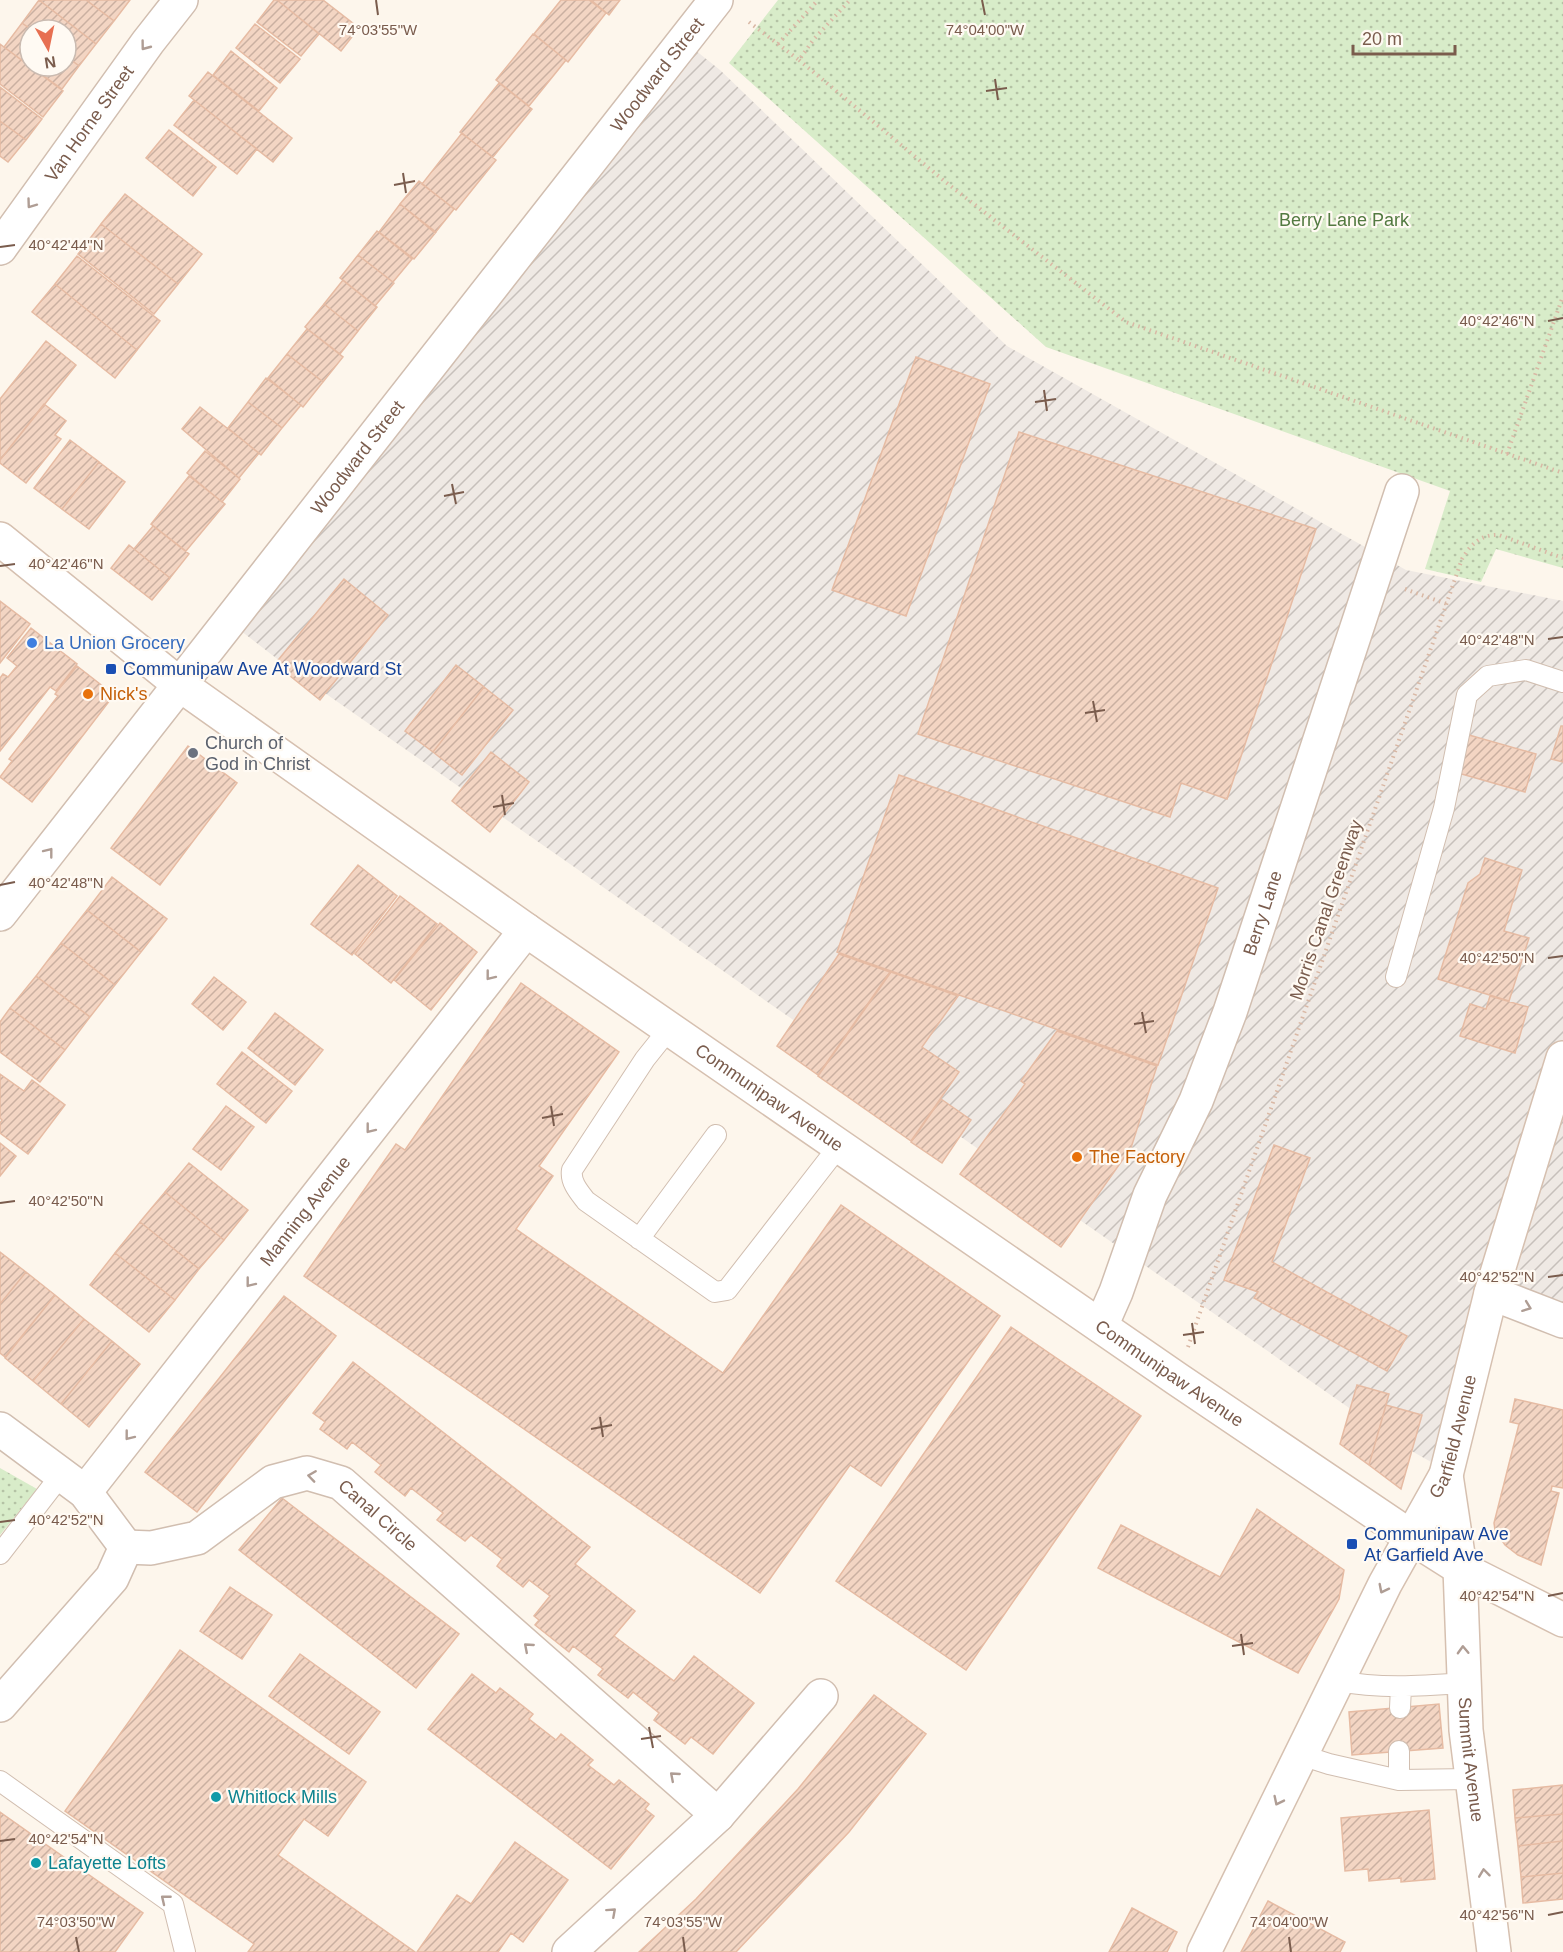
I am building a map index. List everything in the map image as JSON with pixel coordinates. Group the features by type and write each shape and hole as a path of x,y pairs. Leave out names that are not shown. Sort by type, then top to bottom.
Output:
{"street":[{"name":"Van Horne Street","path":"0,248 148,42 181,0"},
{"name":"Woodward Street","path":"0,914 716,0"},
{"name":"Berry Lane","path":"1101,1326 1116,1292 1150,1195 1196,1101 1230,1012 1402,491"},
{"name":"Communipaw Avenue","path":"0,539 180,684 669,1029 1410,1537 1460,1568 1563,1620"},
{"name":"Manning Avenue","path":"73,1484 526,930"},
{"name":"Garfield Avenue","path":"1204,1952 1385,1584 1446,1475 1491,1293 1563,1058"},
{"path":"1491,1293 1563,1321"},
{"path":"0,1430 73,1484 126,1547 112,1578 0,1705"},
{"name":"Canal Circle","path":"126,1547 151,1548 197,1538 273,1482 307,1473 341,1483 718,1815"},
{"name":"Summit Avenue","path":"1446,1475 1460,1568 1466,1730 1494,1952"},
{"path":"568,1952 718,1815 821,1696"}],"lane":[{"path":"1396,977 1444,808 1467,694 1488,676 1526,670 1563,682"},
{"path":"669,1029 645,1059 572,1170 574,1183 586,1201 715,1292 727,1290 839,1146"},
{"path":"639,1239 716,1135"},
{"path":"0,1554 73,1484"},
{"path":"1338,1681 1368,1686 1401,1687 1464,1683"},
{"path":"1400,1708 1401,1687"},
{"path":"1399,1780 1400,1751"},
{"path":"1301,1755 1399,1780 1472,1779"},
{"path":"0,1781 173,1904 185,1952"}],"path":[{"path":"778,44 818,0"},
{"path":"799,60 814,39 850,0"},
{"path":"749,22 799,60 964,198 1126,322 1563,473"},
{"path":"1507,454 1563,296"},
{"name":"Morris Canal Greenway","path":"1177,1379 1462,559 1470,546 1489,534 1499,535 1563,558"},
{"path":"1373,578 1447,604"}],"shaded area":[{"path":"680,38 720,70 1007,346 1406,570 1563,601 1563,1335 1487,1312 1440,1467 1408,1449 289,668 228,621"}],"green space":[{"name":"Berry Lane Park","path":"778,0 1563,0 1563,568 1496,549 1481,582 1425,569 1450,491 1046,347 729,63"},
{"path":"0,1468 37,1489 0,1535"}],"building":[{"path":"39,0 86,0 114,21 96,44 78,30 78,18 62,18"},
{"path":"39,0 62,18 26,18"},
{"path":"86,0 130,0 114,21"},
{"path":"274,0 277,0 319,34 301,56 257,22"},
{"path":"277,0 323,0 359,28 341,51"},
{"path":"561,0 589,0 606,13 568,62 534,34"},
{"path":"591,0 620,0 609,15"},
{"path":"255,24 300,59 280,83 236,48"},
{"path":"18,28 18,57 4,47"},
{"path":"78,30 96,44 78,65"},
{"path":"533,34 566,60 529,106 496,80"},
{"path":"0,44 18,57 18,78 46,78 63,91 43,117 0,84"},
{"path":"231,51 277,88 259,111 213,75"},
{"path":"208,72 292,138 273,162 189,96"},
{"path":"47,78 70,78 62,89"},
{"path":"499,83 532,109 493,157 460,132"},
{"path":"0,87 42,119 26,140 0,121"},
{"path":"194,100 257,149 237,174 174,125"},
{"path":"0,121 26,140 8,162 0,156"},
{"path":"169,130 216,167 193,196 146,158"},
{"path":"462,133 496,160 456,210 422,184"},
{"path":"419,181 454,209 435,233 400,204"},
{"path":"125,194 202,254 178,284 101,224"},
{"path":"400,204 436,232 414,259 379,232"},
{"path":"101,224 178,284 154,314 78,254"},
{"path":"377,231 412,259 393,282 358,255"},
{"path":"358,255 394,283 375,306 340,278"},
{"path":"77,256 160,321 137,350 55,284"},
{"path":"343,280 377,307 358,331 324,304"},
{"path":"55,284 137,350 115,378 32,312"},
{"path":"324,304 358,331 340,354 305,327"},
{"path":"307,329 343,357 323,382 287,354"},
{"path":"46,341 76,365 0,460 0,399"},
{"path":"287,354 323,382 303,407 268,378"},
{"path":"916,357 990,384 906,616 832,590"},
{"path":"266,378 301,405 282,428 248,402"},
{"path":"248,402 282,428 261,455 228,428"},
{"path":"44,404 66,421 55,435 61,439 26,483 0,463 0,460"},
{"path":"200,407 259,453 239,478 182,429"},
{"path":"1019,432 1316,529 1227,799 1181,783 1170,817 918,734"},
{"path":"70,440 99,462 62,509 34,488"},
{"path":"205,451 240,479 222,502 187,473"},
{"path":"99,462 125,482 89,529 62,509"},
{"path":"189,476 225,504 186,551 151,524"},
{"path":"153,526 189,554 170,578 134,549"},
{"path":"129,545 170,578 152,600 111,568"},
{"path":"344,579 388,615 320,700 275,664"},
{"path":"0,601 30,624 0,663"},
{"path":"31,628 77,664 56,691 50,687 0,751 0,678 3,674 8,677 17,666 7,658"},
{"path":"456,665 484,687 433,752 405,731"},
{"path":"77,666 114,695 32,802 0,777 12,761 9,759 58,696 55,694"},
{"path":"484,687 513,710 462,775 433,752"},
{"path":"1561,726 1563,726 1563,762 1551,759"},
{"path":"1469,735 1536,754 1525,792 1458,773"},
{"path":"188,746 237,783 160,885 111,848"},
{"path":"491,752 529,782 490,832 452,801"},
{"path":"899,775 1218,888 1158,1065 837,952"},
{"path":"1485,858 1522,870 1504,931 1529,938 1509,1001 1438,979 1468,883 1480,874"},
{"path":"358,865 397,896 352,955 311,924"},
{"path":"112,877 167,919 141,952 87,910"},
{"path":"400,896 437,924 391,983 355,954"},
{"path":"87,910 141,952 115,985 61,943"},
{"path":"440,923 477,952 431,1010 394,980"},
{"path":"61,943 115,985 90,1017 36,976"},
{"path":"839,954 890,972 818,1075 777,1046"},
{"path":"891,972 958,996 922,1047 959,1072 911,1141 818,1076"},
{"path":"36,976 90,1017 65,1050 10,1008"},
{"path":"214,977 246,1002 223,1030 192,1004"},
{"path":"521,983 619,1052 539,1166 553,1176 516,1229 723,1373 841,1205 1000,1316 881,1486 850,1465 760,1593 304,1276 396,1144 405,1150"},
{"path":"1490,996 1528,1007 1515,1053 1460,1036 1470,1004 1486,1009"},
{"path":"10,1008 65,1050 40,1082 0,1052 0,1022"},
{"path":"275,1013 323,1050 295,1085 248,1048"},
{"path":"1057,1031 1157,1066 1131,1148 1061,1247 960,1174 1025,1084 1021,1081"},
{"path":"242,1052 292,1091 266,1123 217,1084"},
{"path":"0,1074 24,1091 32,1080 65,1105 28,1154 0,1133 2,1120 0,1118"},
{"path":"941,1099 971,1120 942,1163 911,1142"},
{"path":"226,1106 254,1127 221,1170 193,1149"},
{"path":"0,1143 16,1156 0,1176"},
{"path":"1274,1145 1310,1158 1272,1262 1407,1336 1387,1371 1254,1298 1258,1292 1224,1280"},
{"path":"189,1163 248,1210 224,1240 165,1192"},
{"path":"165,1192 224,1240 199,1269 140,1222"},
{"path":"140,1222 199,1269 175,1300 115,1253"},
{"path":"0,1252 26,1272 0,1304"},
{"path":"115,1253 175,1300 149,1332 90,1285"},
{"path":"26,1272 55,1295 5,1357 0,1353 0,1304"},
{"path":"55,1295 84,1319 33,1381 5,1358"},
{"path":"284,1296 336,1336 197,1512 145,1472"},
{"path":"84,1319 112,1341 61,1404 33,1381"},
{"path":"1011,1327 1141,1416 966,1670 836,1581"},
{"path":"112,1341 140,1364 89,1427 61,1404"},
{"path":"353,1362 590,1547 575,1564 635,1611 614,1636 674,1681 694,1656 754,1703 713,1754 691,1737 685,1744 654,1720 659,1713 633,1692 628,1698 598,1675 603,1669 573,1646 569,1652 535,1625 539,1620 534,1616 550,1596 529,1580 523,1587 497,1566 502,1559 471,1535 465,1541 437,1520 443,1513 411,1488 405,1496 375,1472 381,1465 352,1442 347,1449 320,1429 325,1422 313,1413"},
{"path":"1357,1385 1389,1394 1369,1465 1340,1444"},
{"path":"1515,1399 1563,1410 1563,1488 1552,1486 1551,1491 1559,1493 1541,1565 1518,1555 1505,1545 1495,1530 1494,1523 1519,1424 1510,1422"},
{"path":"1386,1405 1422,1415 1401,1489 1369,1465"},
{"path":"282,1498 459,1634 416,1688 239,1550"},
{"path":"1257,1509 1344,1570 1339,1599 1298,1673 1098,1568 1121,1525 1220,1577"},
{"path":"230,1587 272,1615 242,1659 200,1631"},
{"name":"Whitlock Mills","path":"180,1650 366,1782 328,1836 304,1819 278,1855 415,1952 248,1952 254,1944 65,1811"},
{"path":"300,1654 380,1712 349,1754 269,1696"},
{"path":"472,1674 496,1693 500,1688 533,1714 529,1719 556,1740 561,1734 593,1760 588,1765 614,1785 619,1780 649,1804 645,1809 654,1816 611,1869 428,1729"},
{"path":"874,1695 926,1734 849,1832 736,1952 639,1952 696,1899 798,1789"},
{"path":"1439,1704 1443,1748 1352,1755 1349,1712"},
{"path":"1563,1785 1563,1814 1515,1818 1513,1790"},
{"path":"1429,1810 1435,1879 1401,1882 1401,1878 1369,1881 1368,1869 1345,1871 1341,1818"},
{"name":"Lafayette Lofts","path":"0,1812 143,1913 115,1952 0,1952"},
{"path":"1563,1814 1563,1841 1518,1846 1515,1818"},
{"path":"1563,1841 1563,1873 1521,1877 1518,1846"},
{"path":"515,1842 568,1880 523,1942 511,1933 498,1952 417,1952 457,1895 471,1904"},
{"path":"1563,1873 1563,1899 1523,1903 1521,1877"},
{"path":"1268,1901 1345,1942 1340,1952 1241,1952"},
{"path":"1132,1908 1177,1932 1167,1952 1109,1952"}],"place":[{"name":"La Union Grocery","path":"32,643"},
{"name":"Communipaw Ave At Woodward St","path":"111,669"},
{"name":"Nick's","path":"88,694"},
{"name":"Church of God in Christ","path":"193,753"},
{"name":"The Factory","path":"1077,1157"},
{"name":"Communipaw Ave At Garfield Ave","path":"1352,1544"},
{"name":"Whitlock Mills","path":"216,1797"},
{"name":"Lafayette Lofts","path":"36,1863"}]}
